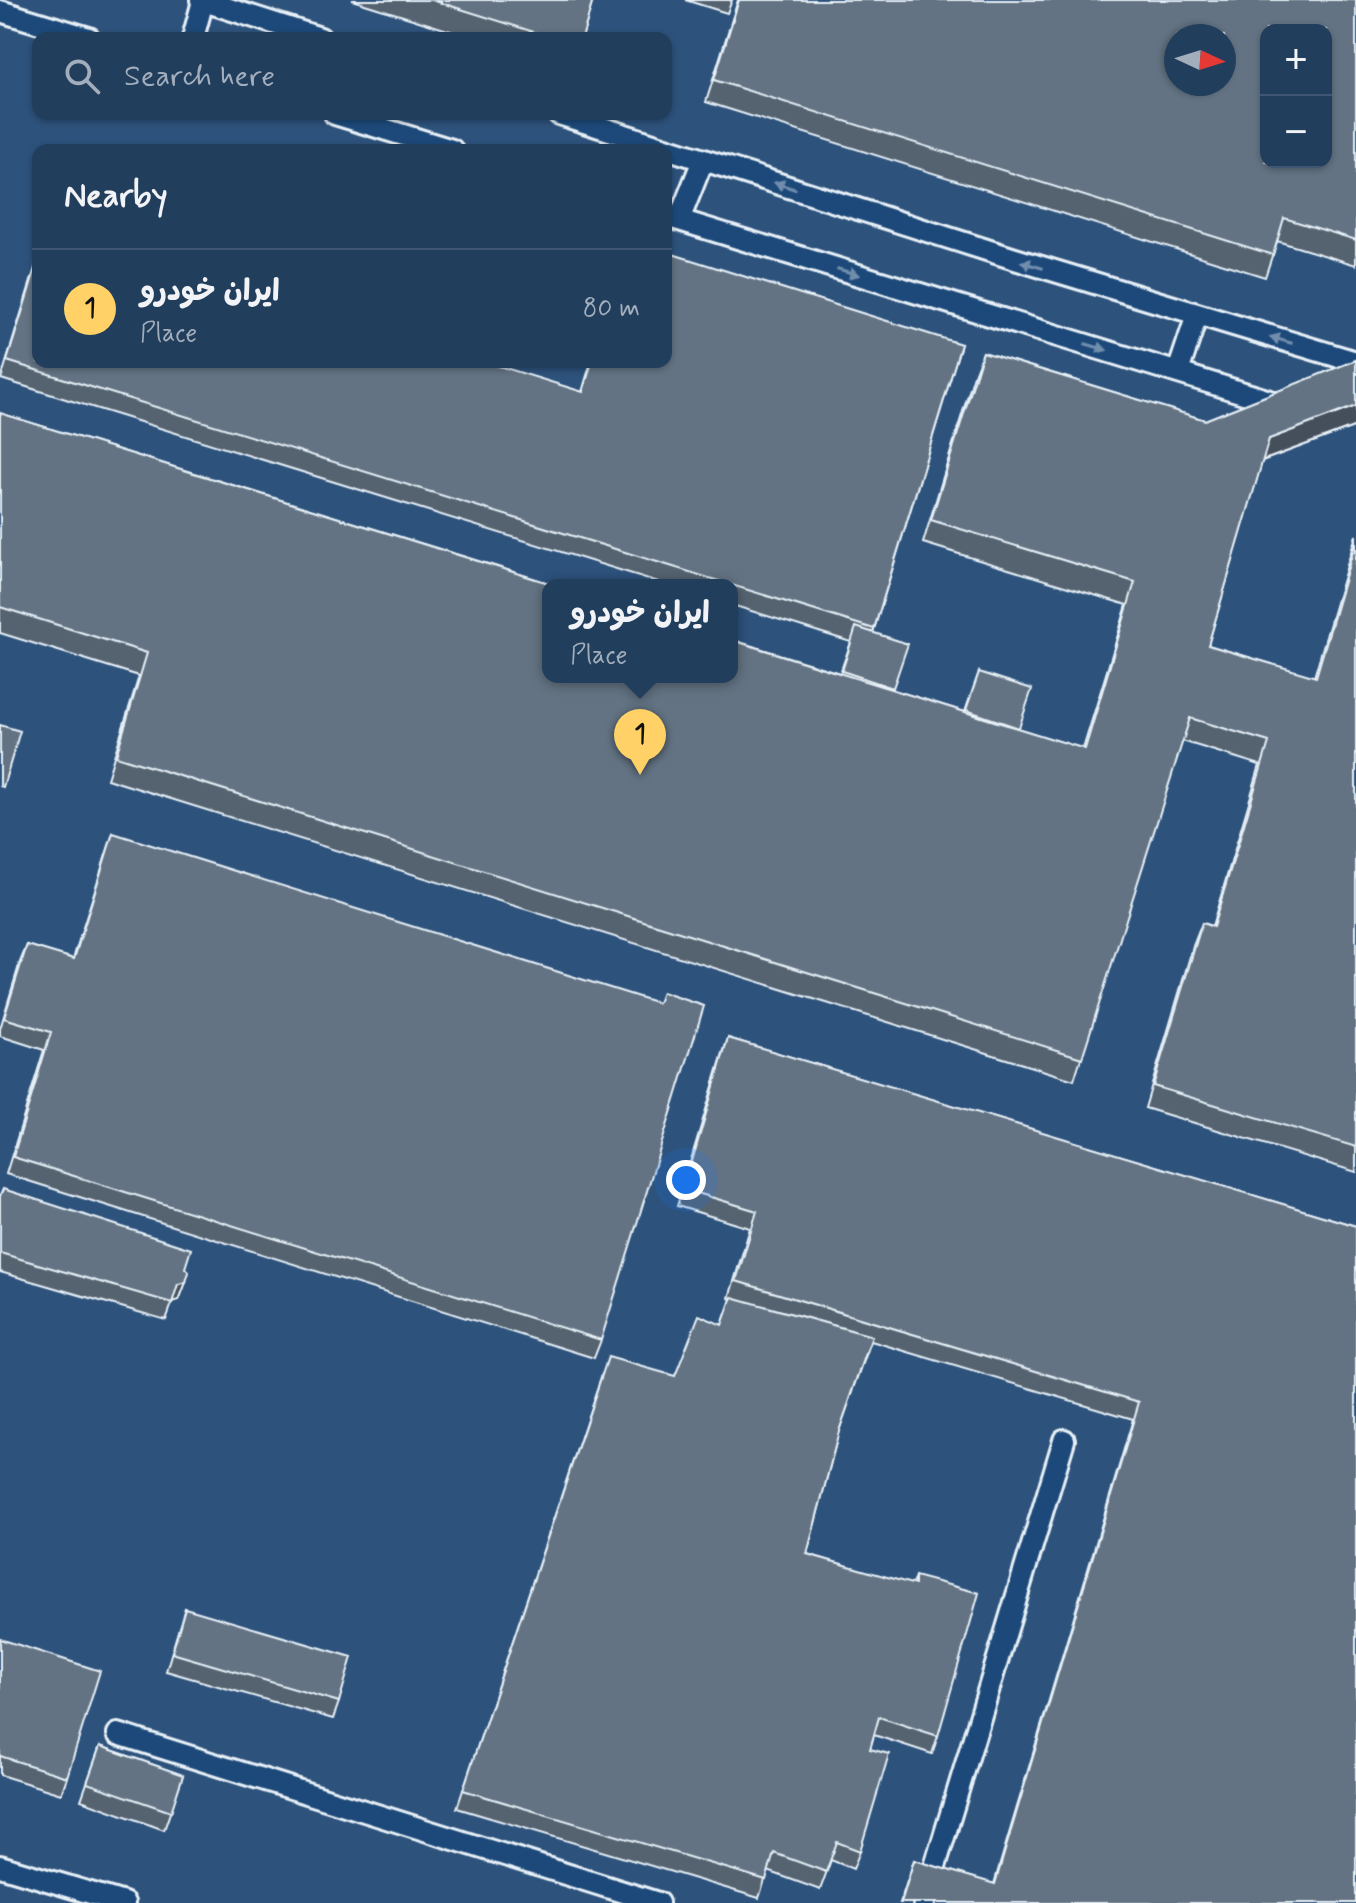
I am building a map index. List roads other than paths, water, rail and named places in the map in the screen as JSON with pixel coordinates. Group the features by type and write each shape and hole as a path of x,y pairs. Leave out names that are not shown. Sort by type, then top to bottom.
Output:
{"lane":[{"path":"194,32 202,0 301,32"},
{"path":"0,11 69,32"},
{"path":"354,120 432,144"},
{"path":"578,120 653,144"},
{"path":"672,150 1356,362"},
{"path":"703,160 673,218 1311,414"},
{"path":"1178,372 1197,315"},
{"path":"924,1903 1064,1440"},
{"path":"118,1734 658,1903"},
{"path":"0,1866 124,1903"}],"place":[{"name":"ایران خودرو","path":"640,775"}]}
